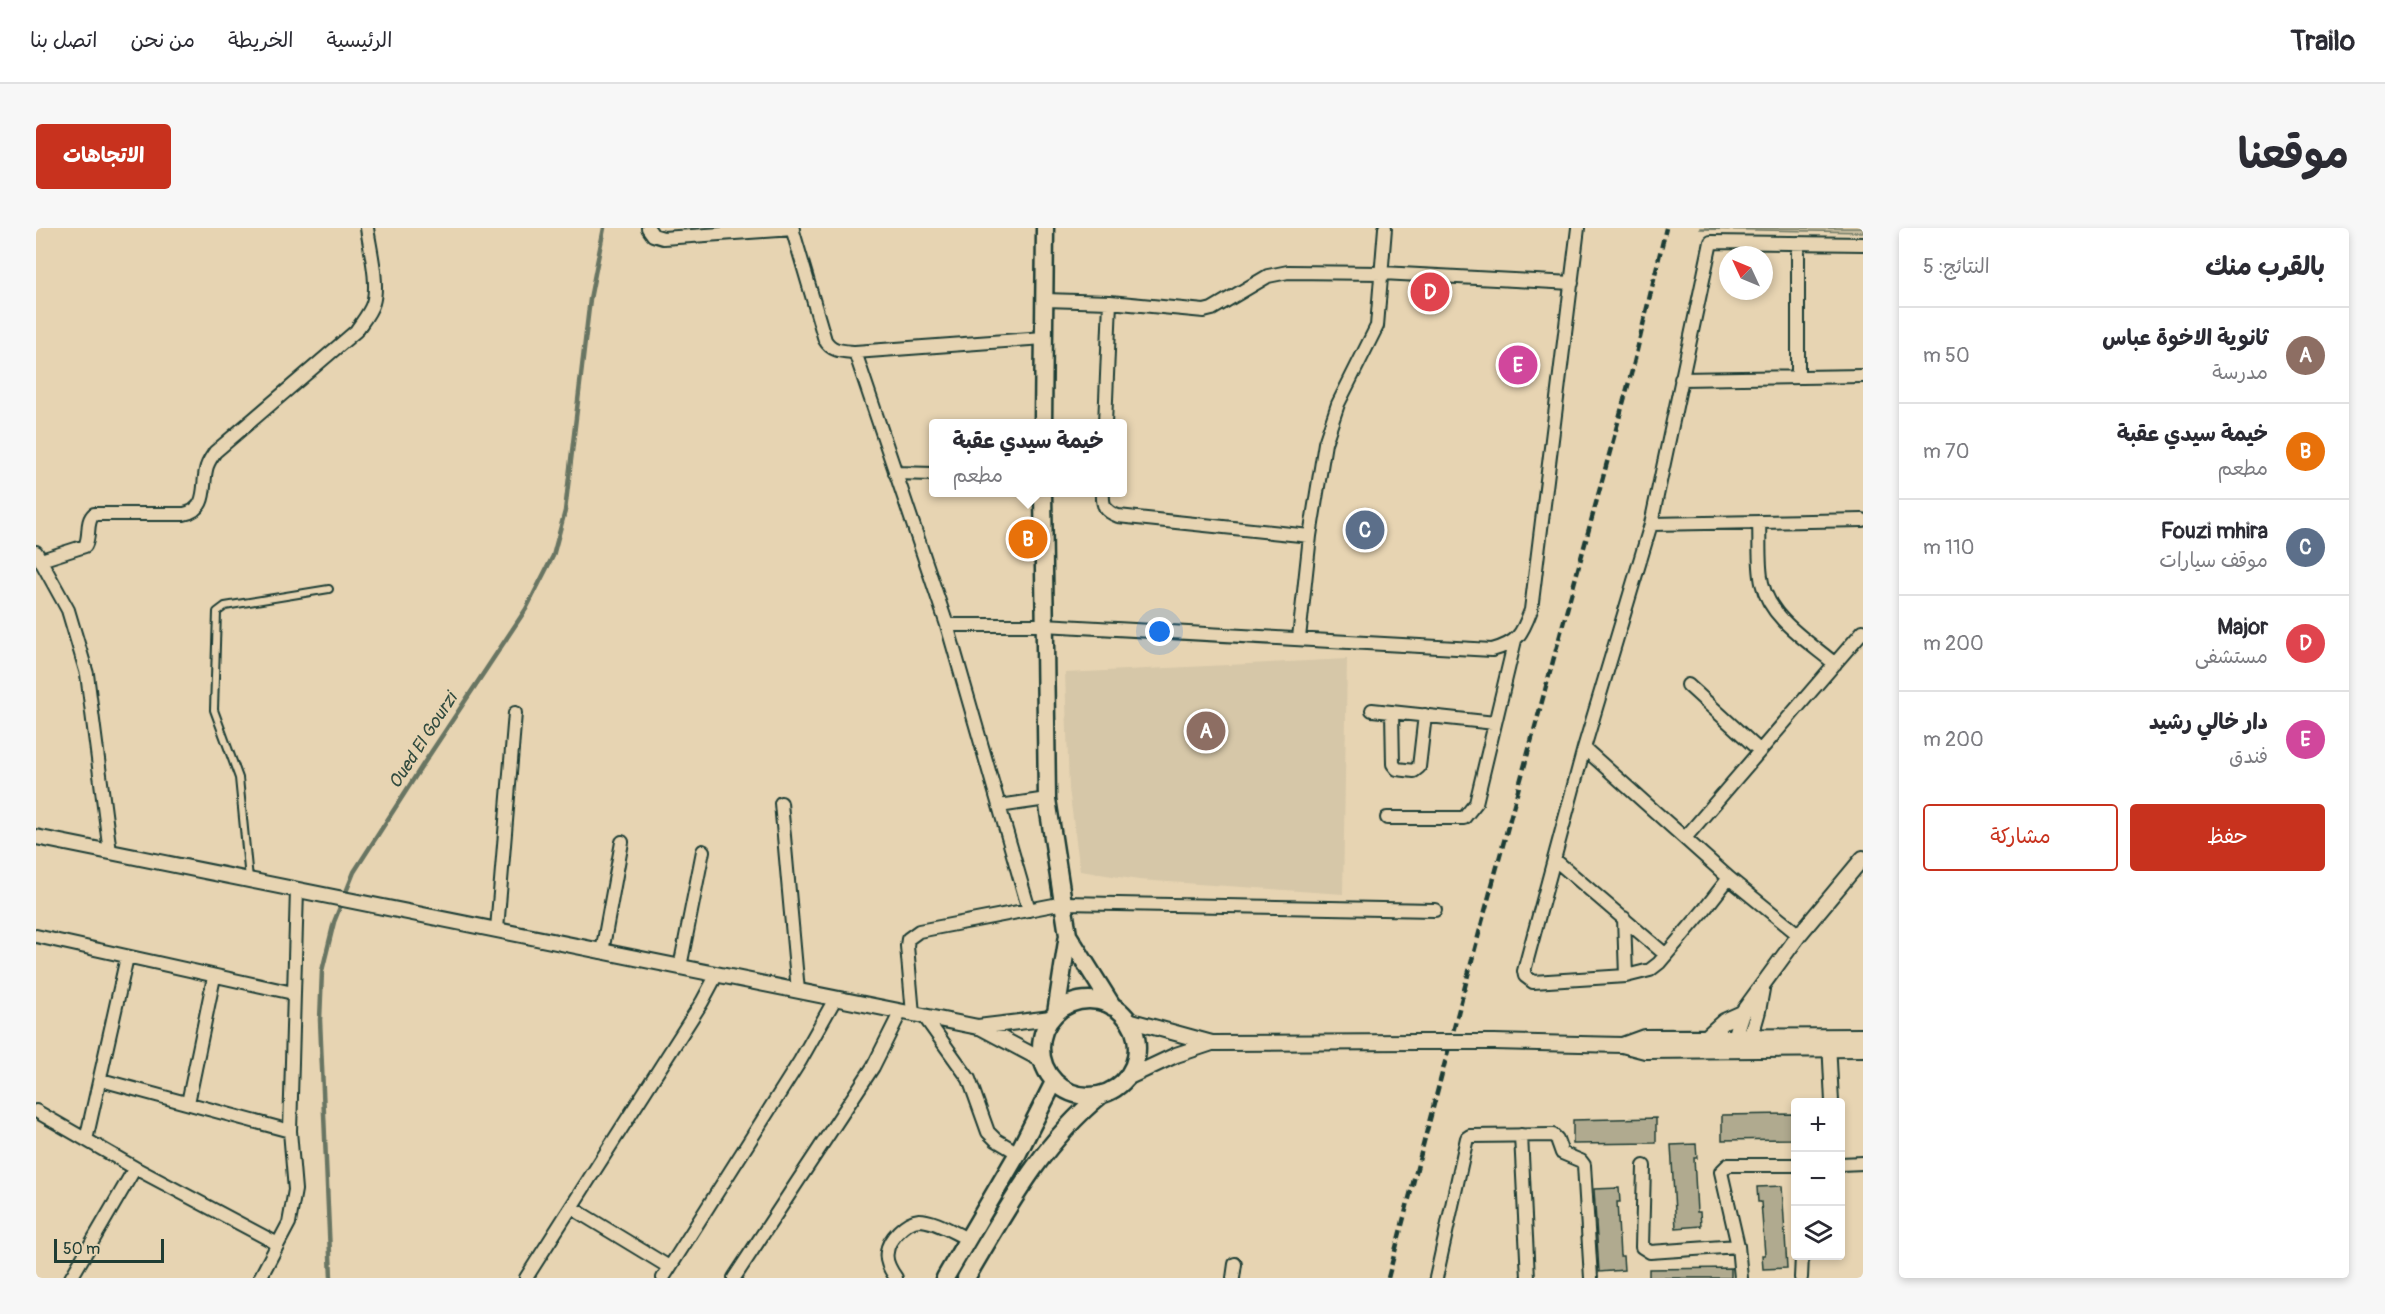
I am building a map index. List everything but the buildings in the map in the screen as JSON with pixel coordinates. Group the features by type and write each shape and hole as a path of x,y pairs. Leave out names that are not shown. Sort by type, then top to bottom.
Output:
{"main road":[{"path":"1043,419 1045,228"},
{"path":"1043,497 1047,799 1068,934 1054,1016 1042,1038 1042,1060 1054,1082 1068,1092 1084,1096 1101,1095"},
{"path":"966,1278 1037,1161 1061,1132 1101,1095 1116,1088 1127,1078 1136,1059 1136,1039 1128,1020 1113,1007 1068,934"},
{"path":"1054,1016 1066,1006 1090,1000 1113,1007"},
{"path":"945,1278 1018,1154 1054,1082"}],"street":[{"path":"110,852 87,674 68,610 38,556 85,546 89,521 94,514 184,514 193,512 199,507 204,496 206,469 215,452 348,339 366,316 373,303 375,288 367,228"},
{"path":"648,228 653,235 663,238 793,229 825,340 837,351 855,352 1044,338"},
{"path":"1299,638 1310,537 1325,443 1338,404 1354,368 1374,333 1378,319 1385,228"},
{"path":"947,625 1044,625 1492,650 1508,645 1524,629 1531,610 1578,228"},
{"path":"1729,878 1666,955 1650,970 1626,976 1533,982 1525,976 1524,971 1584,748 1651,524 1711,242 1863,244"},
{"path":"1798,243 1798,377"},
{"path":"1045,300 1110,302 1204,311 1212,309 1268,276 1278,273 1382,273 1572,283"},
{"path":"1105,419 1110,302"},
{"path":"855,352 947,625 1029,910"},
{"path":"1681,379 1863,376"},
{"path":"895,474 929,474"},
{"path":"1103,497 1102,503 1106,510 1118,516 1310,537"},
{"path":"1651,524 1863,520"},
{"path":"1759,523 1761,580 1773,610 1835,664"},
{"path":"1685,838 1863,631"},
{"path":"1387,818 1464,818 1476,803 1515,640"},
{"path":"1688,685 1760,751"},
{"path":"1372,710 1495,723"},
{"path":"1392,712 1393,764 1397,769 1414,771 1419,767 1425,715"},
{"path":"497,929 515,713"},
{"path":"1584,748 1729,878 1799,935"},
{"path":"999,806 1047,799"},
{"path":"780,803 798,991"},
{"path":"36,837 978,1026 1042,1060"},
{"path":"602,952 622,842"},
{"path":"680,967 703,851"},
{"path":"1732,1044 1742,1013 1799,935 1863,858"},
{"path":"1554,859 1666,955"},
{"path":"260,1278 289,1222 295,1190 290,1131 297,890"},
{"path":"1018,1154 988,1132 969,1079 913,1014 907,946 908,939 913,934 1064,903 1435,910"},
{"path":"1624,918 1626,976"},
{"path":"36,936 293,993"},
{"path":"86,1140 127,957"},
{"path":"526,1278 702,1002 717,974"},
{"path":"188,1103 214,977"},
{"path":"1748,1044 1758,1011 1762,987"},
{"path":"572,1208 666,1273 800,1061 835,999"},
{"path":"1758,1011 1774,1037"},
{"path":"1705,1038 1724,1021 1742,1013"},
{"path":"734,1278 873,1067 913,1014"},
{"path":"978,1026 1054,1016"},
{"path":"1128,1020 1212,1043 1494,1042 1622,1045 1645,1051 1732,1044 1829,1043 1863,1036"},
{"path":"1622,1045 1644,1037 1705,1038 1732,1044"},
{"path":"1748,1044 1774,1037 1863,1049"},
{"path":"1127,1078 1160,1062 1212,1043"},
{"path":"1829,1043 1833,1098"},
{"path":"101,1080 290,1131"},
{"path":"36,1111 135,1168 279,1244"},
{"path":"1436,1278 1467,1138 1470,1136 1521,1135 1553,1135 1562,1153 1581,1161 1584,1165 1590,1278"},
{"path":"1521,1135 1528,1278"},
{"path":"1845,1164 1863,1163"},
{"path":"1742,1278 1721,1172 1728,1165 1791,1165"},
{"path":"1644,1166 1642,1248 1650,1252 1737,1246"},
{"path":"71,1278 135,1168"},
{"path":"896,1278 887,1259 887,1252 889,1244 905,1225 920,1220 968,1239"},
{"path":"1801,1278 1802,1260"},
{"path":"1233,1278 1235,1264"}],"lane":[{"path":"249,880 239,778 214,710 218,612 225,606 329,589"}],"shaded area":[{"path":"1863,228 1863,232 1700,229"},
{"path":"1347,659 1343,894 1139,880 1080,871 1069,789 1065,673"}],"waterway":[{"name":"Oued El Gourzi","path":"331,1278 320,1020 322,971 334,922 354,872 526,609 553,556 565,511 590,299 604,228"}],"railway":[{"path":"1388,1278 1633,367 1666,228"}],"place":[{"name":"Major","path":"1430,292"},
{"name":"دار خالي رشيد","path":"1518,365"},
{"name":"Fouzi mhira","path":"1365,530"},
{"name":"خيمة سيدي عقبة","path":"1028,539"},
{"name":"ثانوية الاخوة عباس","path":"1206,731"}]}
